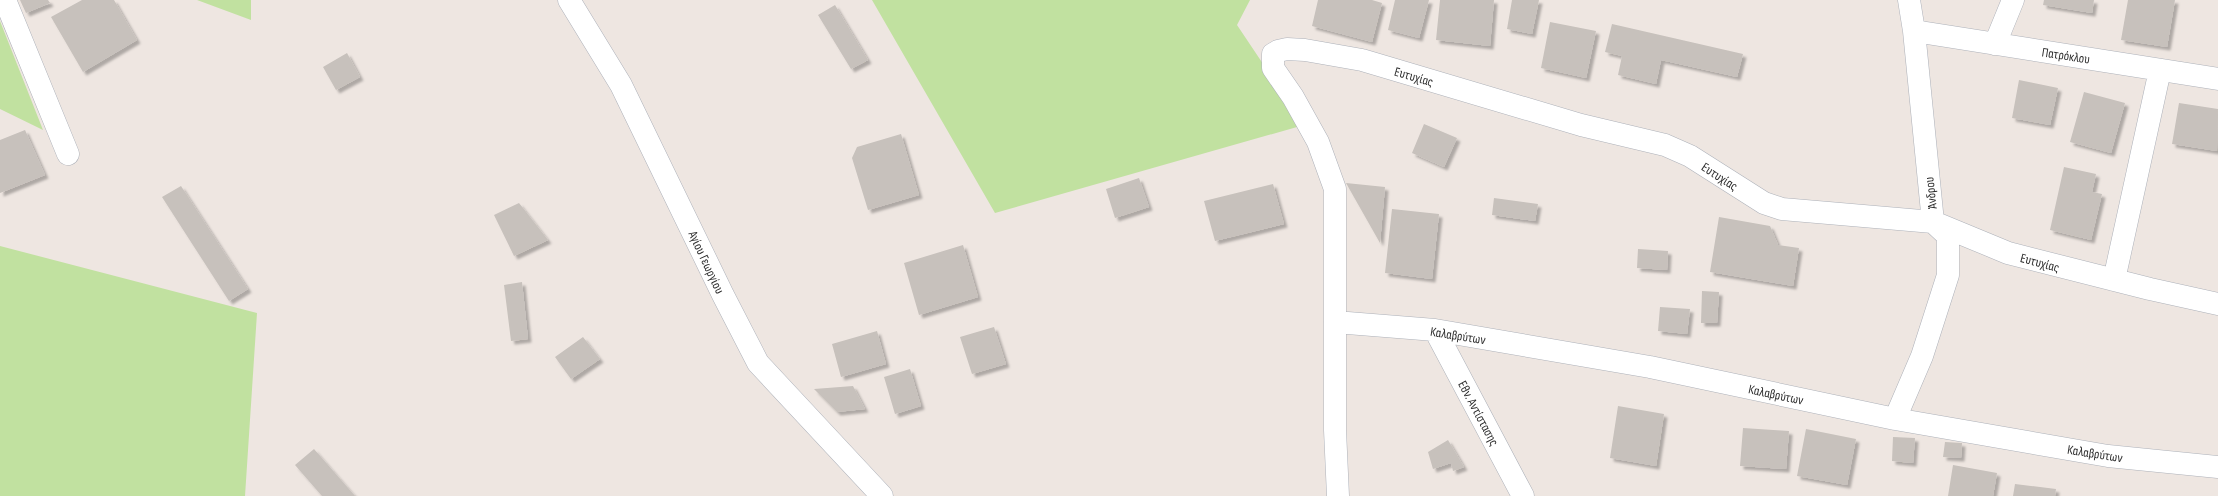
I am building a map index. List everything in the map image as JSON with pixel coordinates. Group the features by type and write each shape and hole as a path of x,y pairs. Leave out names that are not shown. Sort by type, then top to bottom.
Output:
{"street":[{"path":"5,0 68,154"},
{"name":"Αγίου Γεωργίου","path":"569,0 621,85 723,295 758,363 882,496"},
{"name":"Άνδρου","path":"1895,419 1922,356 1948,276 1948,236 1933,222 1914,31 1909,0"},
{"path":"1995,44 2013,0"},
{"name":"Πατρόκλου","path":"1914,31 2218,79"},
{"name":"Ευτυχίας","path":"1335,322 1335,189 1318,142 1293,97 1273,68 1273,54 1278,51 1305,50 1362,60 1581,125 1665,145 1690,156 1764,203 1782,209 1933,222 2008,253 2114,280 2218,304"},
{"path":"2114,280 2160,70"},
{"path":"1335,322 1335,430 1338,496"},
{"name":"Καλαβρύτων","path":"1335,322 1435,330 1650,367 1895,419 2108,456 2218,467"},
{"name":"Εθν. Αντίστασης","path":"1435,330 1522,496"}],"green space":[{"path":"197,0 251,0 251,20"},
{"path":"872,0 1250,0 1237,25 1304,125 995,213"},
{"path":"0,21 43,130 0,109"},
{"path":"0,246 257,313 245,496 0,496"}],"building":[{"path":"20,0 48,0 50,3 26,13"},
{"path":"82,0 114,0 137,40 83,72 51,17"},
{"path":"1318,0 1372,0 1382,3 1372,42 1312,26"},
{"path":"1395,0 1429,0 1419,38 1388,30"},
{"path":"1440,0 1494,0 1490,46 1436,40"},
{"path":"1512,0 1539,0 1532,34 1507,29"},
{"path":"2044,0 2094,0 2092,13 2043,5"},
{"path":"2128,0 2175,0 2167,47 2121,40"},
{"path":"835,5 868,60 851,69 818,15"},
{"path":"1550,22 1596,31 1586,78 1541,68"},
{"path":"1612,24 1743,54 1737,77 1661,60 1656,84 1618,75 1622,56 1605,52"},
{"path":"347,53 360,77 336,90 323,67"},
{"path":"2019,80 2058,88 2050,125 2012,118"},
{"path":"2084,92 2125,103 2111,153 2070,142"},
{"path":"2179,103 2218,109 2217,151 2172,144"},
{"path":"1424,124 1457,138 1444,167 1412,153"},
{"path":"25,130 45,175 0,193 0,140"},
{"path":"901,134 919,195 868,210 852,158 857,147"},
{"path":"2064,167 2096,174 2092,192 2102,194 2091,240 2050,230"},
{"path":"1139,178 1149,207 1115,218 1106,189"},
{"path":"1346,183 1385,187 1380,243"},
{"path":"1273,184 1284,224 1215,241 1204,201"},
{"path":"181,186 248,289 229,301 162,197"},
{"path":"1494,198 1538,204 1535,221 1492,215"},
{"path":"519,203 548,240 514,256 494,215"},
{"path":"1392,209 1439,214 1432,279 1385,273"},
{"path":"1719,217 1770,226 1778,245 1799,248 1793,286 1710,272"},
{"path":"963,245 978,297 919,315 904,263"},
{"path":"1638,249 1668,251 1667,270 1637,268"},
{"path":"522,282 528,339 511,341 504,285"},
{"path":"1702,291 1719,292 1717,323 1701,323"},
{"path":"1660,307 1690,309 1687,334 1658,331"},
{"path":"994,327 1006,364 972,374 960,337"},
{"path":"877,331 886,364 841,377 832,344"},
{"path":"583,337 600,359 571,379 555,357"},
{"path":"910,369 921,406 895,414 884,377"},
{"path":"853,386 865,409 837,412 814,389"},
{"path":"1618,406 1664,414 1656,466 1610,458"},
{"path":"1743,428 1789,431 1786,469 1740,466"},
{"path":"1806,429 1856,439 1847,485 1797,476"},
{"path":"1893,437 1915,438 1913,463 1892,461"},
{"path":"1448,440 1464,467 1453,471 1451,463 1433,469 1428,452"},
{"path":"1945,442 1962,443 1961,458 1943,457"},
{"path":"314,449 355,496 322,496 295,465"},
{"path":"1953,465 1997,473 1993,496 1948,496"},
{"path":"2015,484 2056,489 2055,496 2013,496"}]}
